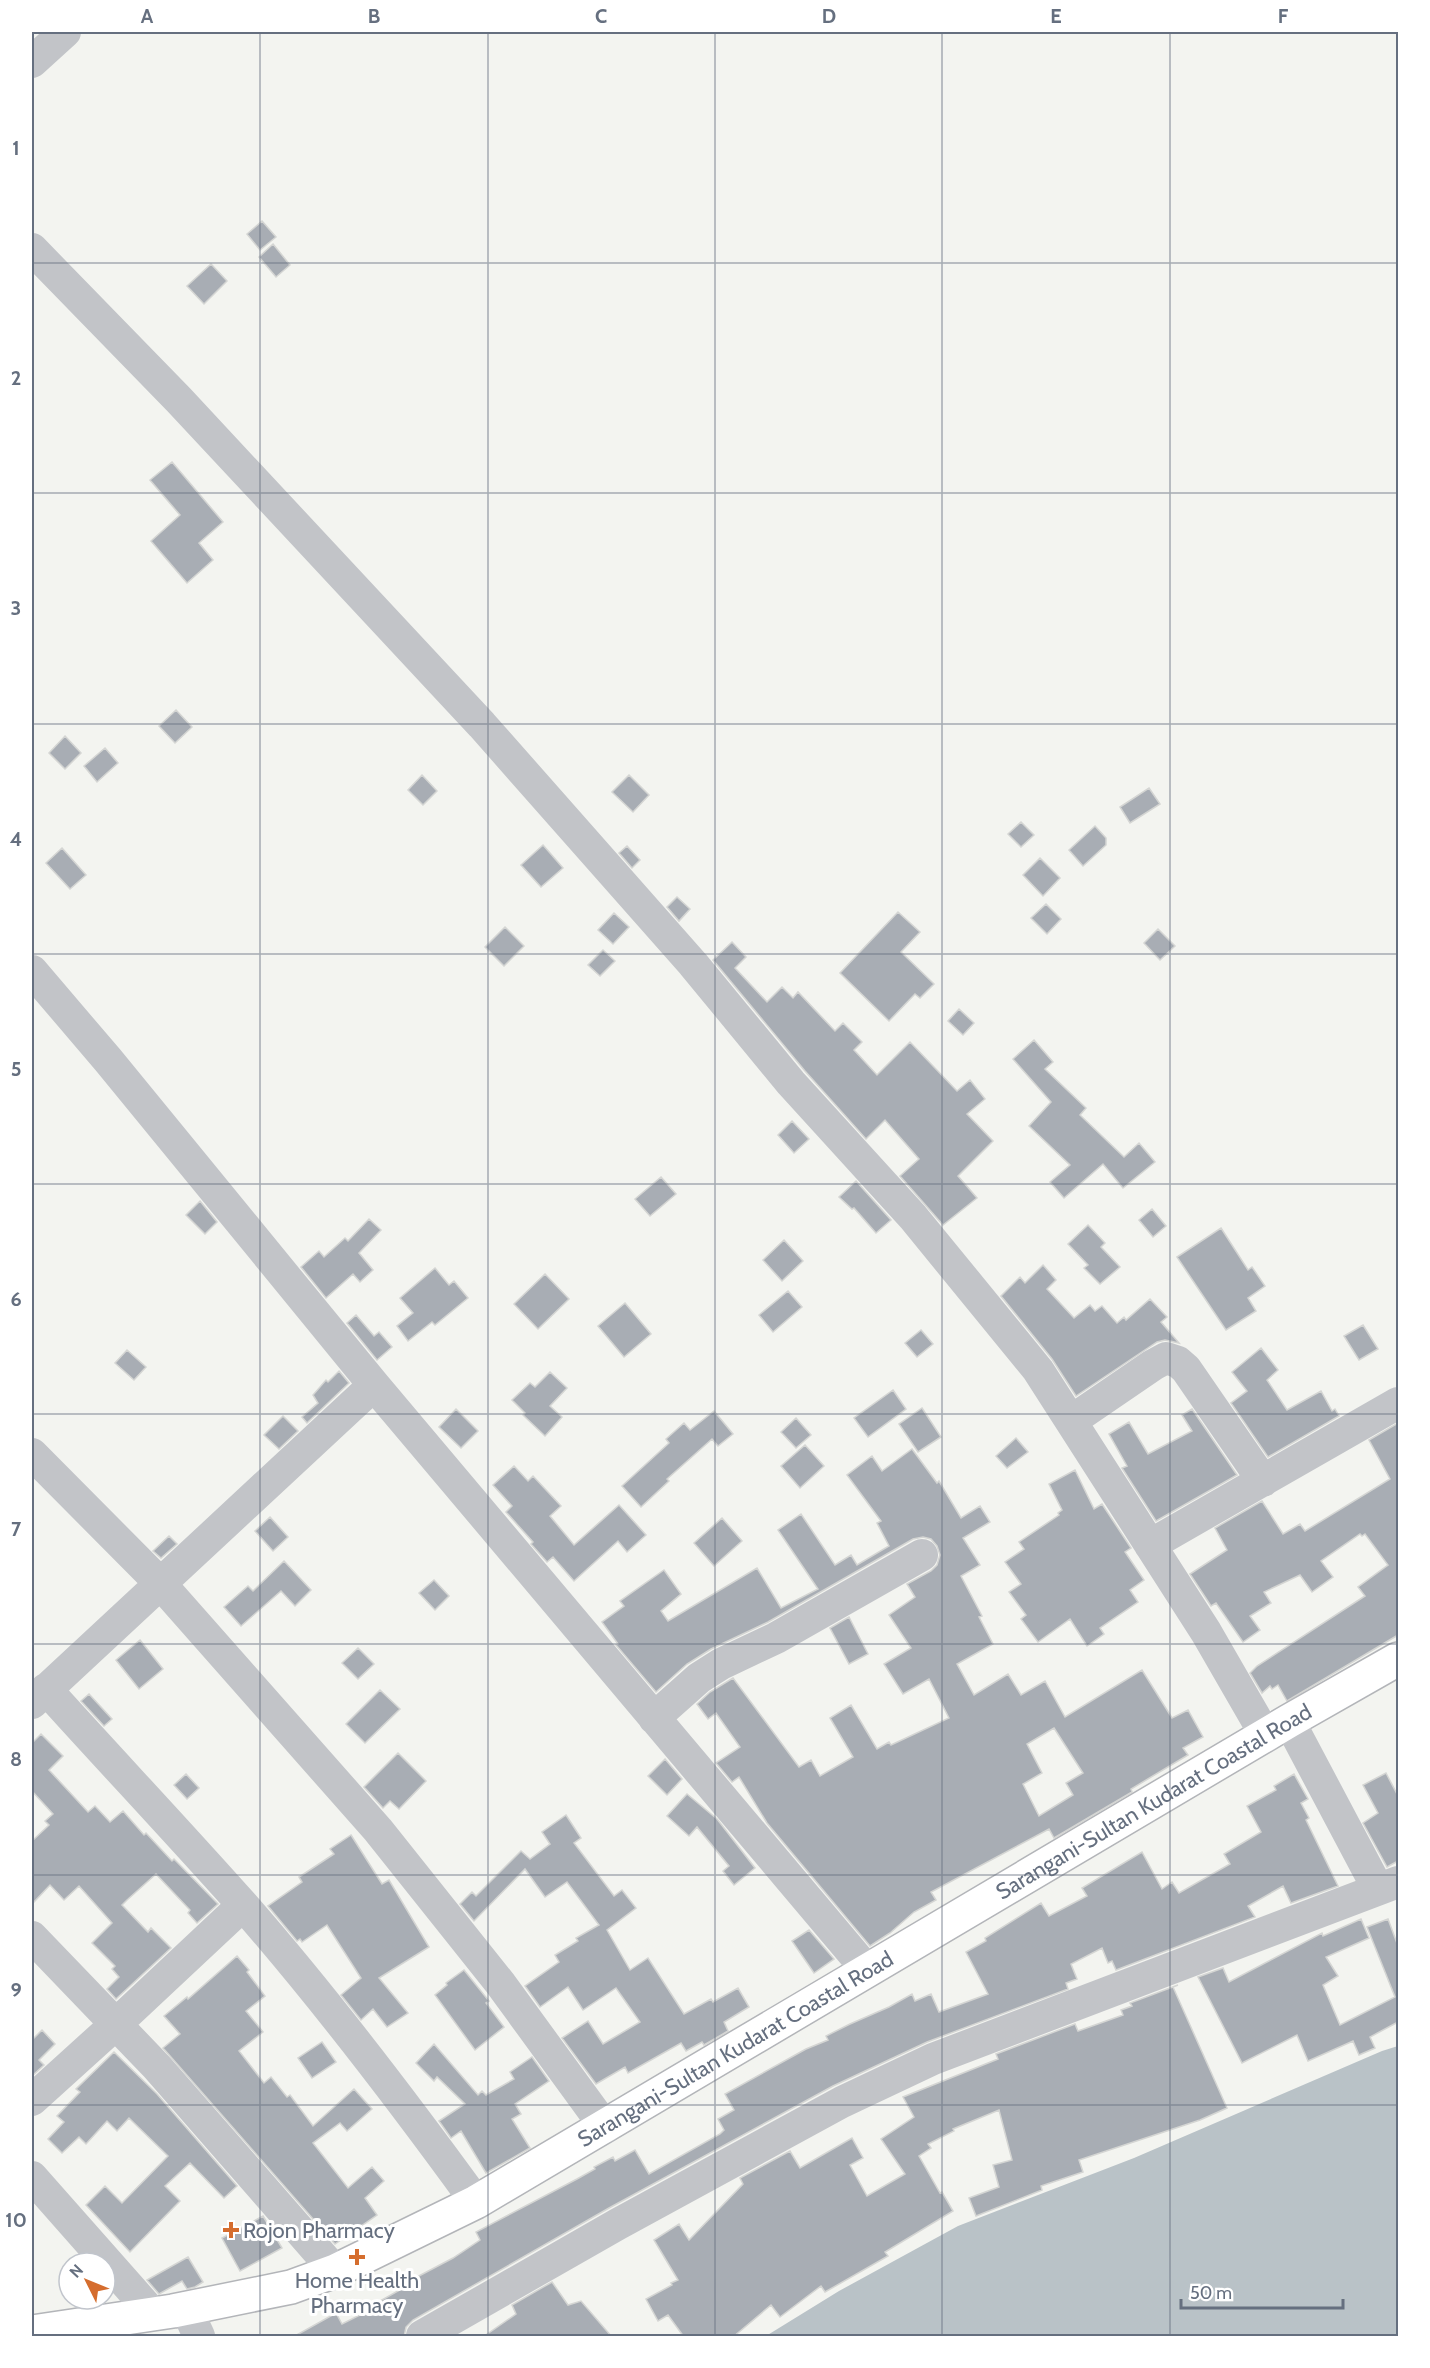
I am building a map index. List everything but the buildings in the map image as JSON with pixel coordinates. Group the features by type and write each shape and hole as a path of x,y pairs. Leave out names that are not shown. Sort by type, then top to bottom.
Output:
{"main road":[{"name":"Sarangani-Sultan Kudarat Coastal Road","path":"32,2332 153,2314 193,2322 335,2271 476,2202 1398,1659"}],"street":[{"path":"32,62 65,32"},
{"path":"32,249 187,408 482,725 693,964 791,1083 913,1217 1038,1370 1206,1632 1388,1886 933,2059 842,2102 618,2224 422,2337"},
{"path":"32,972 108,1060 374,1385 867,1970"},
{"path":"1071,1421 1153,1365 1166,1359 1178,1362 1186,1369 1263,1481"},
{"path":"374,1385 159,1582 39,1696 243,1905 344,2026 402,2100 476,2202"},
{"path":"1150,1545 1398,1403"},
{"path":"32,1454 159,1582 378,1830 500,1983 605,2127"},
{"path":"654,1718 699,1678 722,1664 777,1638 922,1555"},
{"path":"32,2100 243,1905"},
{"path":"32,1937 157,2067 335,2271"},
{"path":"32,2177 153,2314"}],"shaded area":[{"path":"1398,2046 1398,2336 766,2336 839,2291 958,2226 1134,2158"}],"place":[{"name":"Rojon Pharmacy","path":"231,2230"},
{"name":"Home Health Pharmacy","path":"357,2257"}]}
